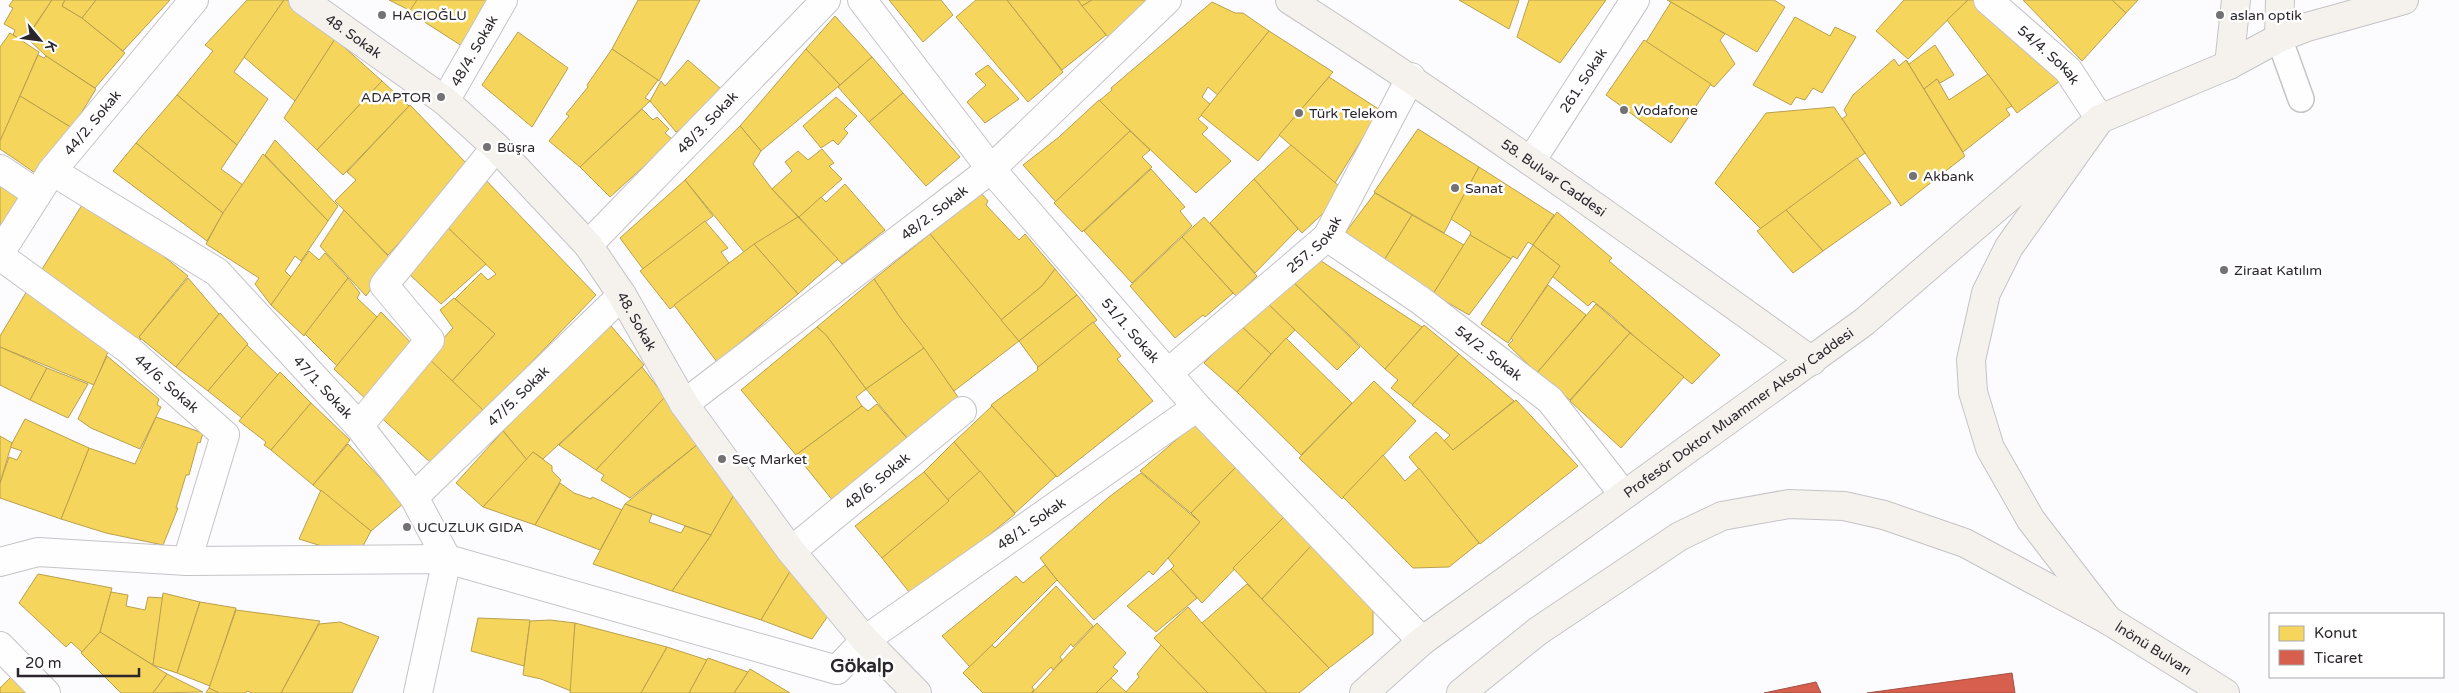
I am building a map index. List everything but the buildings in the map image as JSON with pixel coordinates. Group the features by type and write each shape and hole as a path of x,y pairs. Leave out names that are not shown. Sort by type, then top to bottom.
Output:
{"main road":[{"name":"48. Sokak","path":"303,0 446,102 496,147 588,245 622,296 684,404 791,551 864,640 917,693"},
{"name":"58. Bulvar Caddesi","path":"1290,0 1411,77 1812,361"},
{"path":"2229,65 2236,0"},
{"path":"2279,38 2280,0"},
{"path":"2108,620 2031,520 1990,448 1972,392 1971,360 1986,294 2009,247 2100,119 2229,65 2279,38 2307,27 2404,0"},
{"name":"Profesör Doktor Muammer Aksoy Caddesi","path":"1364,693 1422,641 1864,322 2100,119"},
{"path":"1461,693 1538,630 1680,536 1722,516 1789,504 1844,506 1876,513 1965,544 2108,620"},
{"name":"İnönü Bulvarı","path":"2108,620 2225,693"}],"street":[{"name":"44/2. Sokak","path":"0,255 52,171 194,0"},
{"name":"48/4. Sokak","path":"446,102 503,0"},
{"name":"48/3. Sokak","path":"588,245 826,0"},
{"name":"51/1. Sokak","path":"862,0 991,169 1197,407 1422,641"},
{"name":"48/2. Sokak","path":"684,404 991,169 1167,0"},
{"name":"261. Sokak","path":"1532,161 1635,0"},
{"name":"54/4. Sokak","path":"1988,0 2068,70 2100,119"},
{"path":"2279,38 2302,99"},
{"name":"257. Sokak","path":"1168,373 1327,238 1411,77"},
{"path":"359,426 430,340 384,285 496,147"},
{"path":"0,169 36,194"},
{"name":"47/1. Sokak","path":"52,171 216,272 359,426 414,497 447,559"},
{"name":"54/2. Sokak","path":"1327,238 1420,300 1550,400 1624,495"},
{"name":"44/6. Sokak","path":"0,255 130,350 225,435 187,561"},
{"name":"47/5. Sokak","path":"414,497 622,296"},
{"name":"48/1. Sokak","path":"447,559 837,670 864,640 1197,407"},
{"name":"48/6. Sokak","path":"791,551 962,411"},
{"path":"0,562 38,552 187,561 447,559 418,693"},
{"path":"3,658 46,693"}],"place":[{"name":"HACIOĞLU","path":"382,15"},
{"name":"aslan optik","path":"2220,15"},
{"name":"ADAPTOR","path":"441,97"},
{"name":"Vodafone","path":"1624,110"},
{"name":"Türk Telekom","path":"1299,113"},
{"name":"Büşra","path":"487,147"},
{"name":"Akbank","path":"1913,176"},
{"name":"Sanat","path":"1455,188"},
{"name":"Ziraat Katılım","path":"2224,270"},
{"name":"Seç Market","path":"722,459"},
{"name":"UCUZLUK GIDA","path":"407,527"}],"district":[{"name":"Gökalp","path":"862,666"}]}
